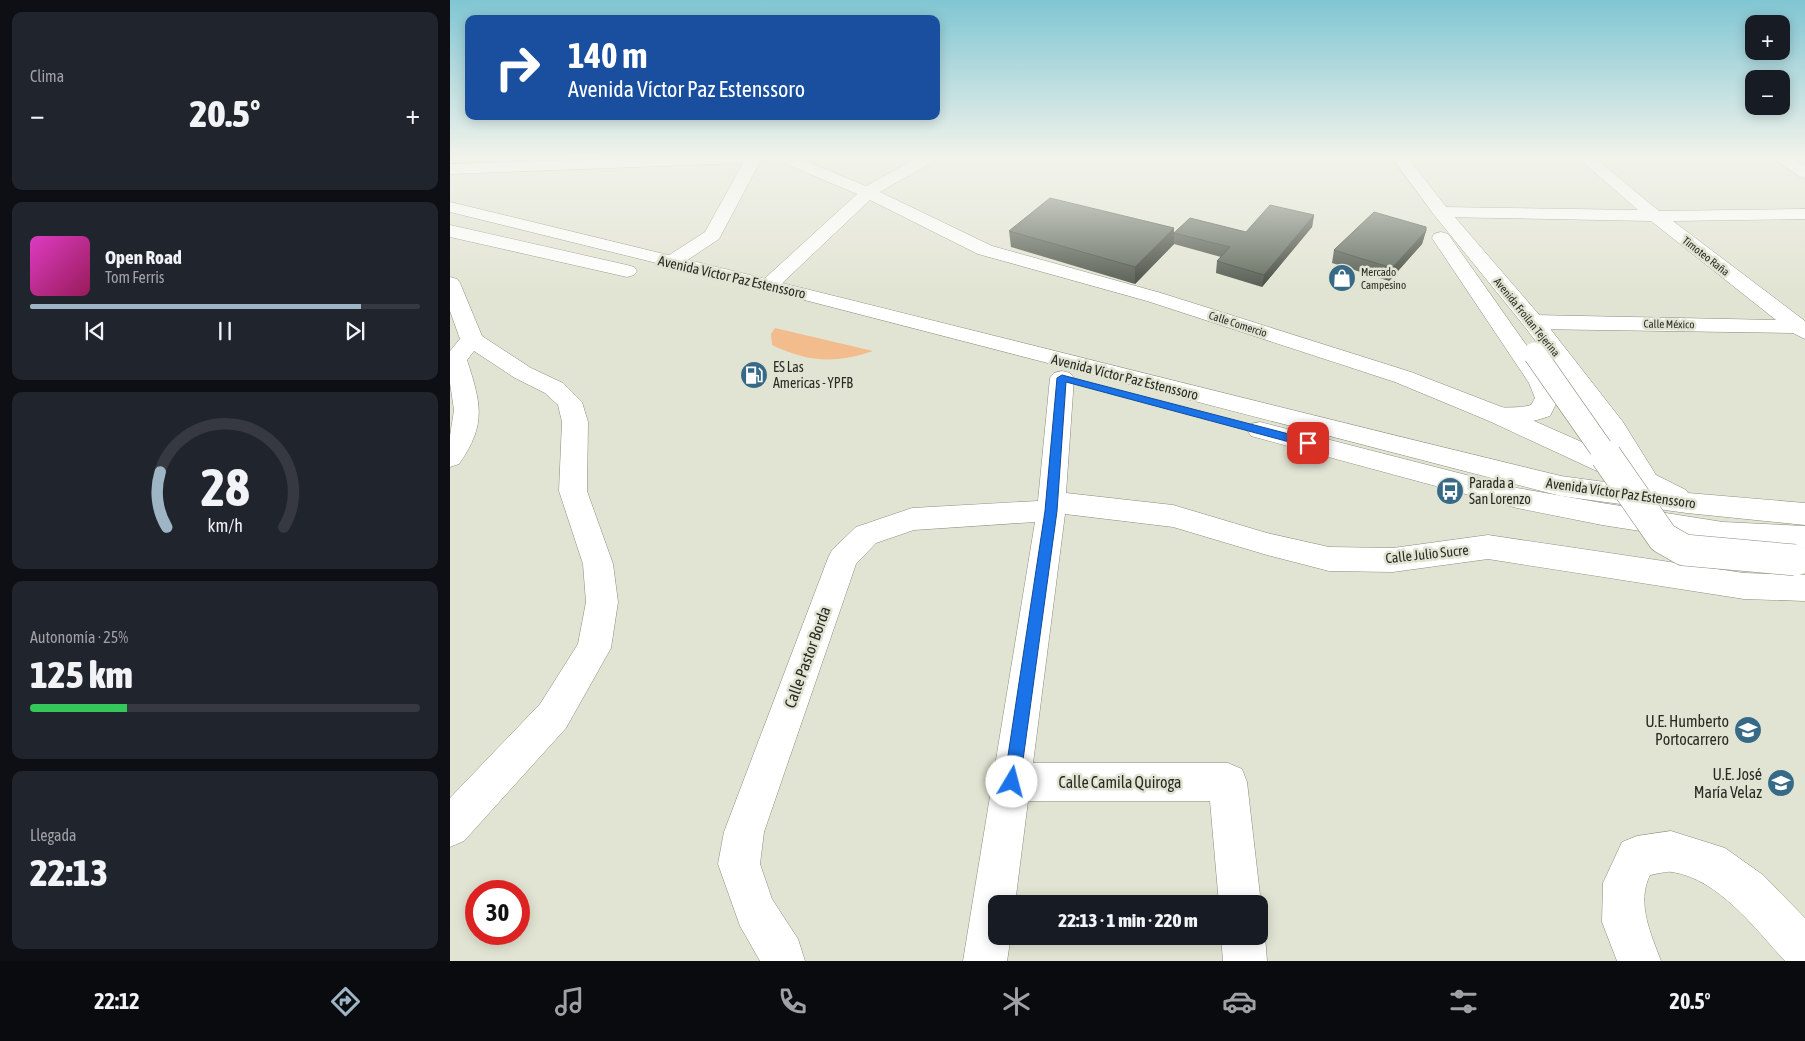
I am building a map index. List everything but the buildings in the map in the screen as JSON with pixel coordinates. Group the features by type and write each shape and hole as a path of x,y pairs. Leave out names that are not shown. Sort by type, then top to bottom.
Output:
{"street":[{"path":"670,262 712,235 730,203"},
{"path":"769,285 858,203"},
{"name":"Calle Comercio","path":"889,203 985,250 1154,297 1403,377 1498,415 1646,482 1687,503"},
{"path":"1416,203 1542,383 1548,398 1541,410 1527,415 1498,415"},
{"name":"Avenida Froilan Tejerina","path":"1434,203 1533,322 1614,428 1646,482"},
{"name":"Timoteo Raña","path":"1639,203 1803,328"},
{"name":"Avenida Víctor Paz Estenssoro","path":"450,207 769,285 1086,368 1561,486 1687,503 1805,514"},
{"path":"1441,212 1655,216 1805,214"},
{"name":"Avenida Víctor Paz Estenssoro","path":"450,231 766,302 1517,498 1602,514 1723,533 1802,552"},
{"path":"1452,252 1472,265 1663,538 1684,550 1802,552"},
{"path":"450,283 472,340 523,374 554,388 570,402 575,422 573,491 598,564 602,602 594,648 553,716 463,800 450,826"},
{"name":"Calle México","path":"1533,322 1803,328"},
{"path":"450,458 455,452 469,419 466,393 455,359 472,340"},
{"path":"985,961 1051,507 1062,378"},
{"name":"Calle Julio Sucre","path":"1051,507 1173,516 1267,544 1329,559 1393,560 1488,548 1744,586 1805,588"},
{"name":"Calle Pastor Borda","path":"783,961 782,955 755,911 739,864 744,832 843,558 866,535 912,518 1051,507"},
{"name":"Calle Camila Quiroga","path":"1012,782 1228,782 1239,895"},
{"path":"1639,961 1624,922 1624,883 1636,857 1671,851 1710,863 1748,890 1805,950"},
{"path":"1244,945 1245,961"}],"shaded area":[{"path":"775,328 873,351 846,358 809,358 772,345 771,334"}],"place":[{"name":"Mercado Campesino","path":"1342,278"},
{"name":"ES Las Americas - YPFB","path":"754,375"},
{"name":"Parada a San Lorenzo","path":"1450,491"},
{"name":"U.E. Humberto Portocarrero","path":"1748,730"},
{"name":"U.E. José María Velaz","path":"1781,783"}],"route":[{"path":"1012,782 1051,511 1062,378 1308,443"}]}
